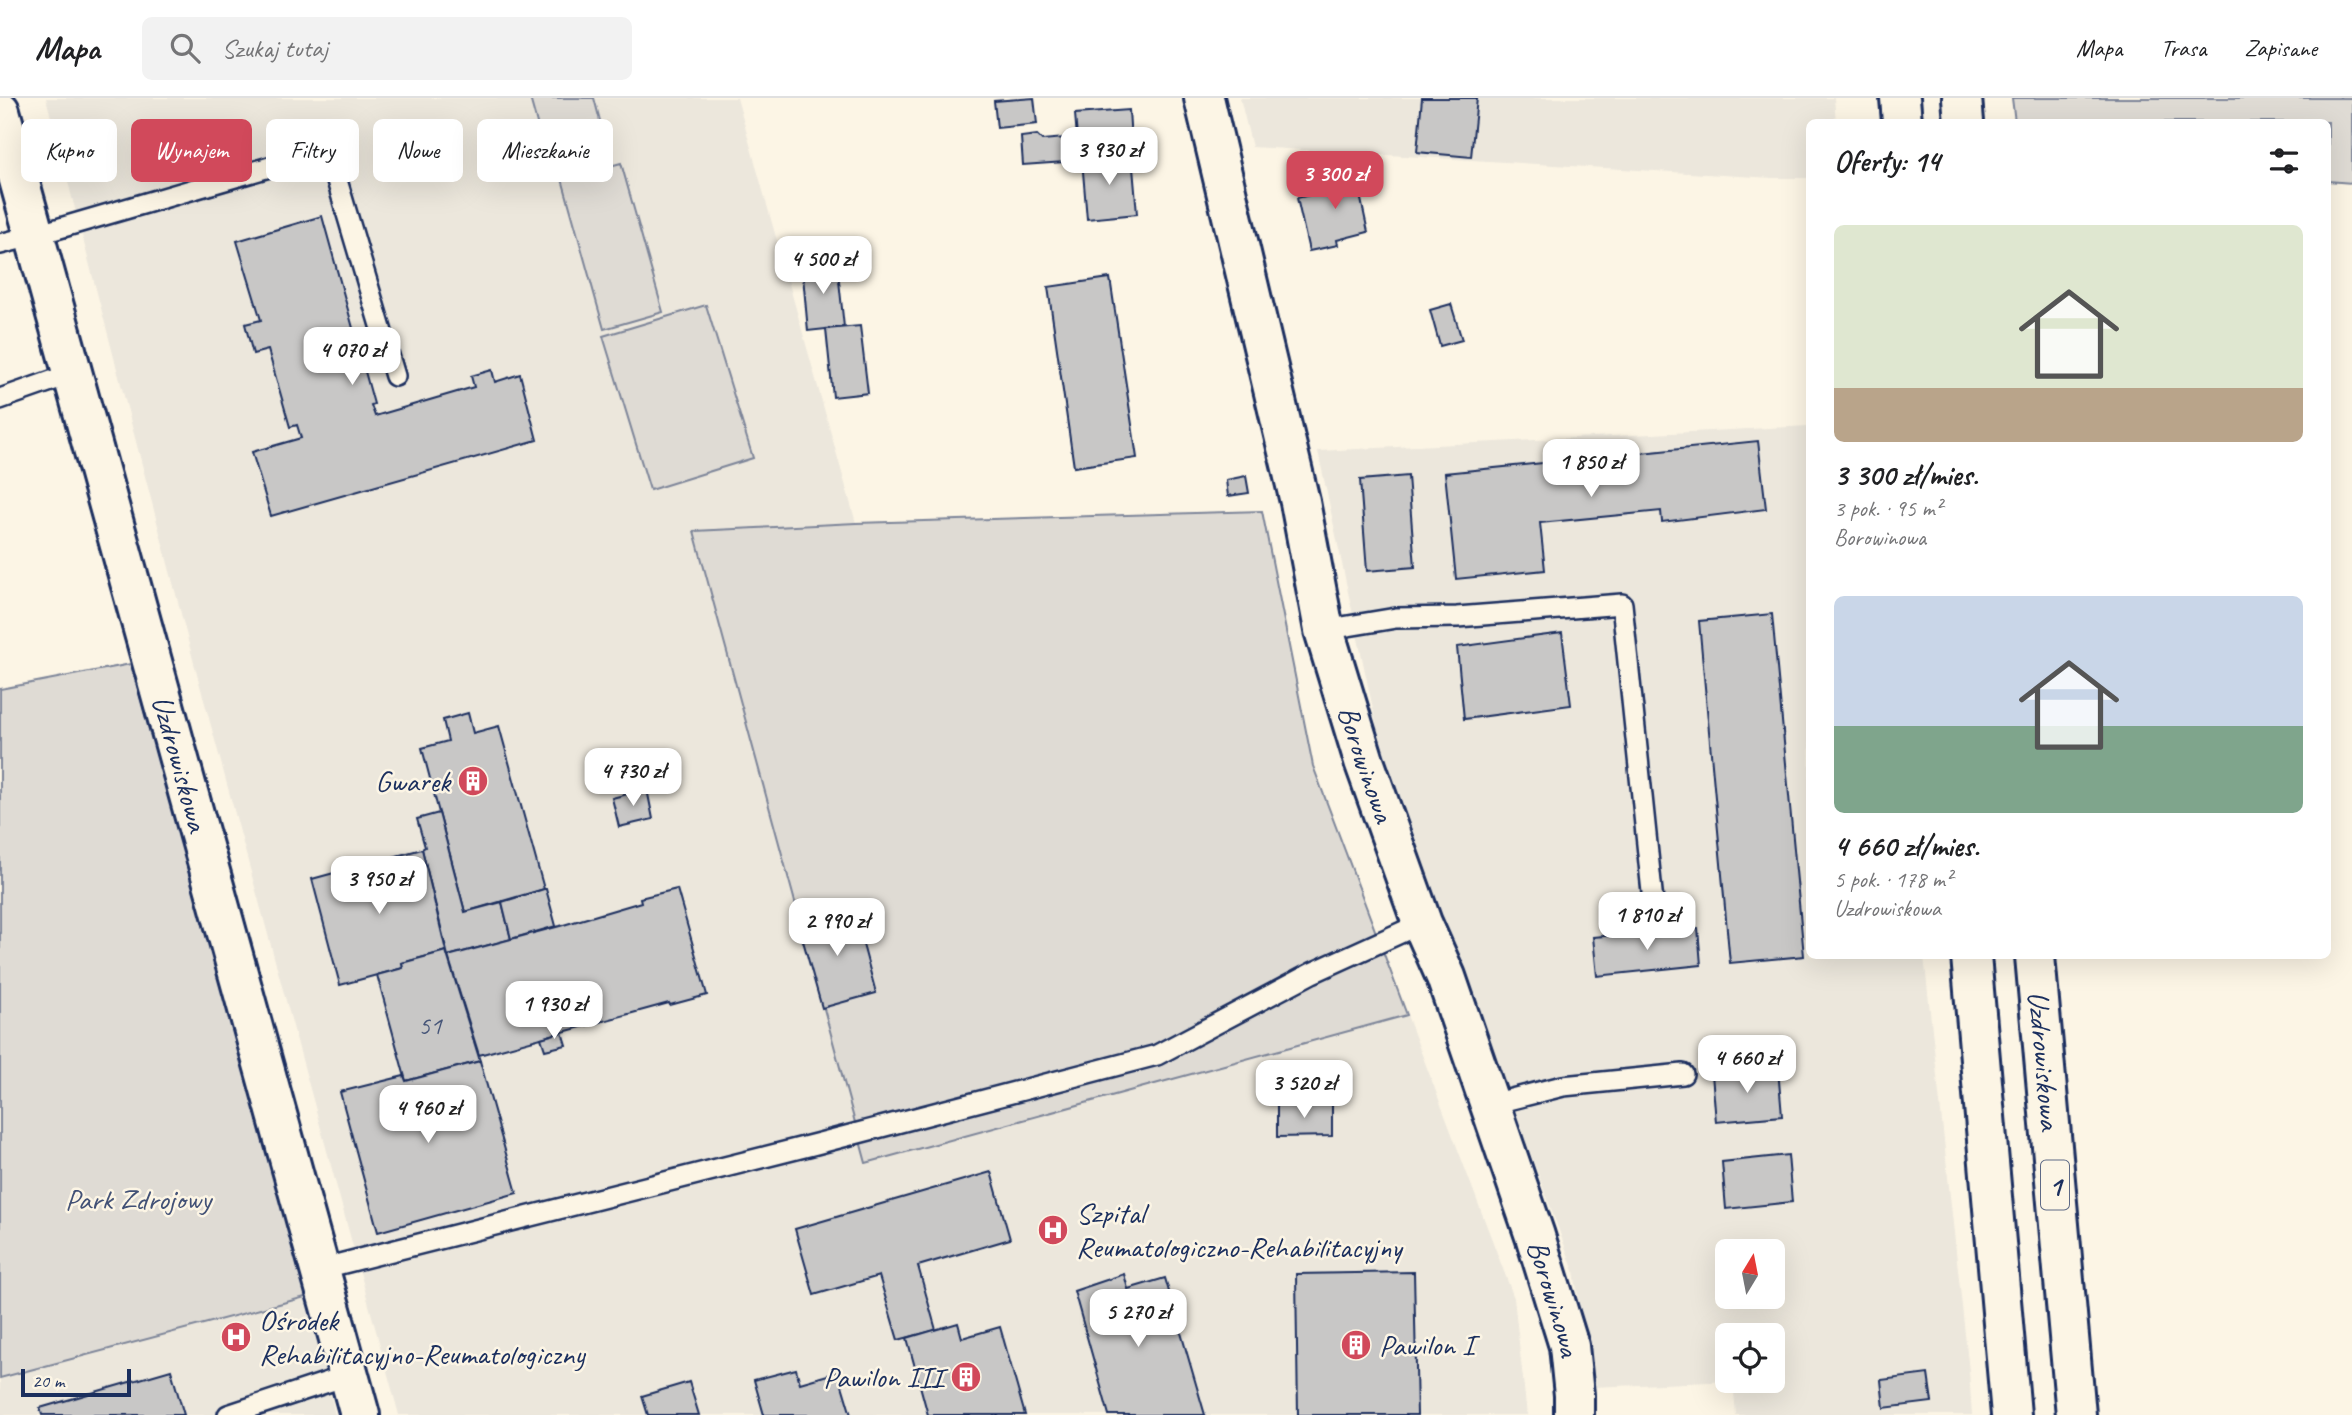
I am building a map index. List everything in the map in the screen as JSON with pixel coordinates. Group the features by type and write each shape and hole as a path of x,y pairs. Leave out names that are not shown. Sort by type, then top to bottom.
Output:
{"street":[{"name":"Borowinowa","path":"1203,98 1300,502 1324,630 1364,761 1422,923 1446,976 1535,1236 1569,1346 1574,1415"},
{"path":"1900,98 1902,119"},
{"path":"1962,98 1964,119"},
{"name":"Uzdrowiskowa","path":"0,111 18,239 74,373 360,1415"},
{"path":"1971,959 2011,1415"},
{"name":"Uzdrowiskowa","path":"2035,959 2076,1415"}],"lane":[{"path":"18,239 328,150 395,376"},
{"path":"0,399 74,373"},
{"path":"1324,630 1396,618 1457,617 1622,604 1655,921"},
{"path":"320,1269 1157,1055 1312,973 1422,923"},
{"path":"1488,1105 1563,1086 1683,1074"},
{"path":"228,1415 349,1375"}],"shaded area":[{"path":"46,98 737,98 856,523 694,531 866,1163 1407,1015 1514,1298 1527,1415 399,1415 195,667 68,182 117,182 117,119 51,119"},
{"path":"1240,98 1834,98 1836,119 1806,119 1806,178 1252,147"},
{"path":"1806,426 1806,959 1924,959 1972,1415 1736,1415 1734,1393 1785,1393 1785,1323 1715,1323 1715,1382 1592,1387 1574,1271 1383,756 1318,451"},
{"name":"Ośrodek Rehabilitacyjno-Reumatologiczny","path":"309,1296 335,1415 0,1415 0,1378"}],"green space":[{"path":"530,98 594,98 600,119 536,119"},
{"path":"2012,98 2352,98 2352,183 2331,181 2331,119 2015,119"},
{"path":"621,163 663,312 604,329 563,182 613,182 613,165"},
{"path":"706,305 753,458 650,490 603,336"},
{"path":"1262,511 1313,766 1407,1015 866,1163 694,531 856,523"},
{"name":"Park Zdrojowy","path":"131,664 309,1296 0,1378 0,689"}],"building":[{"path":"1034,98 1037,124 997,128 994,101"},
{"path":"1422,98 1477,98 1471,157 1417,152"},
{"path":"1129,110 1132,156 1079,161 1075,114"},
{"path":"1037,135 1042,140 1077,137 1079,161 1023,165 1021,137"},
{"path":"1132,156 1137,214 1087,219 1082,160"},
{"path":"1365,170 1369,188 1359,190 1368,232 1337,240 1338,245 1309,251 1297,198 1327,191 1324,180"},
{"path":"322,216 374,404 371,405 375,416 474,387 471,376 492,370 495,382 520,374 537,440 271,516 252,452 301,438 297,425 290,427 268,350 253,354 245,324 261,320 237,241"},
{"path":"837,262 844,327 808,331 802,265"},
{"path":"1110,278 1137,458 1074,467 1048,287"},
{"path":"1451,304 1462,340 1440,346 1430,310"},
{"path":"860,326 868,393 833,397 826,329"},
{"path":"1758,441 1766,509 1662,522 1661,511 1540,523 1545,570 1456,579 1445,473"},
{"path":"1246,476 1249,493 1228,496 1226,480"},
{"path":"1408,476 1415,567 1367,571 1360,480"},
{"path":"1772,614 1804,956 1730,963 1699,621"},
{"path":"1562,633 1571,705 1464,719 1457,647"},
{"name":"Gwarek","path":"468,713 473,733 499,726 544,889 465,912 422,748 448,741 443,720"},
{"path":"647,789 653,819 619,827 612,798"},
{"path":"439,813 465,912 502,902 511,939 448,956 417,819"},
{"path":"422,849 446,951 402,963 403,968 340,985 312,879"},
{"path":"544,889 556,926 511,939 502,902"},
{"path":"677,889 707,995 479,1055 448,956 560,926 641,902 640,898"},
{"path":"853,907 876,993 822,1008 798,923"},
{"path":"1698,928 1701,965 1597,976 1593,937"},
{"path":"446,951 480,1061 406,1081 377,975 403,968 402,963"},
{"path":"562,1032 566,1045 545,1050 541,1038"},
{"path":"480,1061 517,1193 378,1232 340,1092 404,1076 406,1081"},
{"path":"1778,1069 1782,1116 1716,1122 1712,1074"},
{"path":"1332,1103 1332,1136 1277,1137 1277,1104"},
{"path":"1788,1155 1792,1202 1726,1209 1722,1162"},
{"path":"991,1172 1010,1239 918,1266 936,1330 898,1340 879,1276 814,1295 795,1229"},
{"name":"Pawilon I","path":"1414,1272 1417,1415 1298,1415 1296,1274"},
{"path":"1124,1274 1128,1289 1165,1278 1205,1415 1109,1415 1074,1291"},
{"name":"Pawilon III","path":"958,1323 962,1338 1000,1327 1025,1415 928,1415 907,1338"},
{"path":"796,1369 800,1383 838,1372 851,1415 764,1415 754,1380"},
{"path":"171,1370 184,1415 42,1415 40,1408"},
{"path":"1928,1374 1932,1402 1884,1408 1881,1380"},
{"path":"689,1382 699,1415 648,1415 642,1396"}],"place":[{"name":"Gwarek","path":"473,781"},
{"name":"Szpital Reumatologiczno-Rehabilitacyjny","path":"1053,1230"},
{"name":"Ośrodek Rehabilitacyjno-Reumatologiczny","path":"236,1337"},
{"name":"Pawilon I","path":"1356,1345"},
{"name":"Pawilon III","path":"966,1377"}]}
